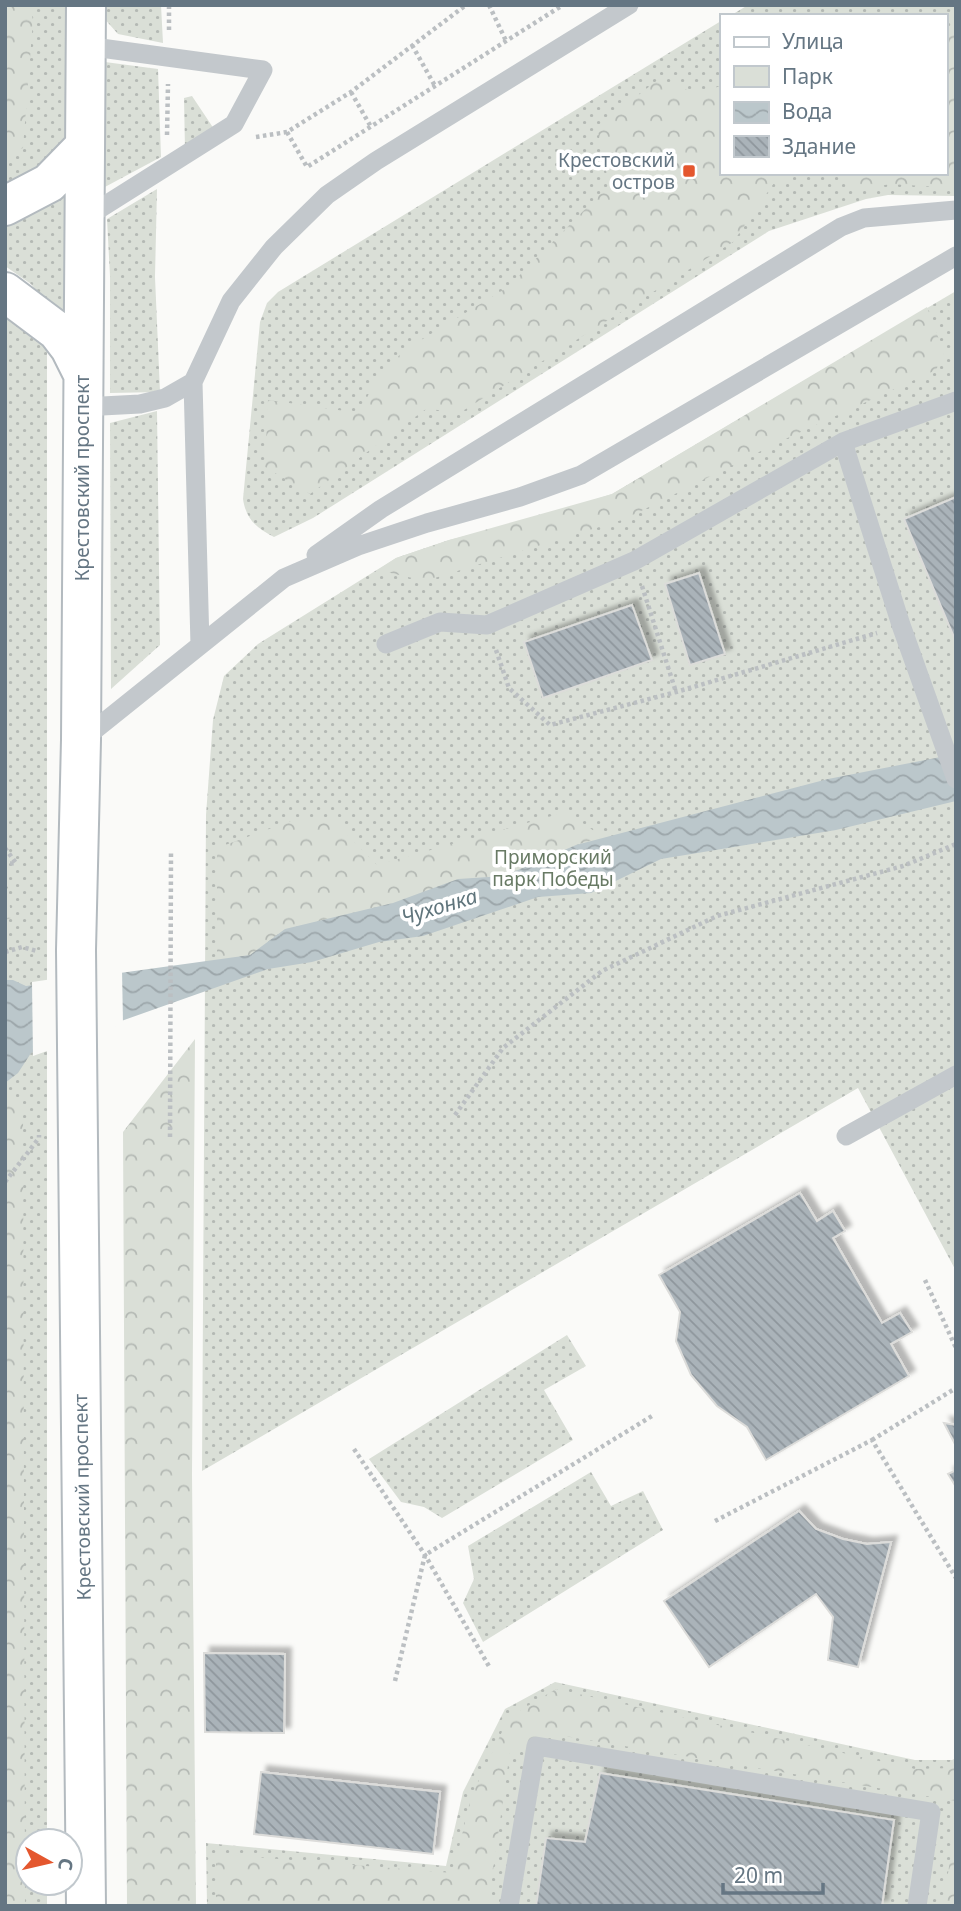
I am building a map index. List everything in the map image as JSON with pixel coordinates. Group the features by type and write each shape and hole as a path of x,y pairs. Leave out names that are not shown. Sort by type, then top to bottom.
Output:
{"street":[{"name":"Крестовский проспект","path":"84,19 81,740 76,950 86,1906"},
{"path":"5,205 49,183 85,146"},
{"path":"5,292 57,331 70,348 83,391"}],"lane":[{"path":"200,645 193,382 231,301 274,247 327,195 376,161 629,5"},
{"path":"84,19 168,57 263,70 234,124 85,218"},
{"path":"81,740 284,578 381,509 841,227 864,218 956,210"},
{"path":"284,578 358,546 427,523 520,498 581,475 956,256"},
{"path":"83,391 121,406 165,398 193,382"},
{"path":"386,644 440,622 487,625 634,561 843,442 956,401"},
{"path":"843,442 901,625 956,779"},
{"path":"846,1136 956,1075"},
{"path":"509,1906 536,1746 931,1812 917,1906"}],"path":[{"path":"466,5 351,92 287,132 307,167 563,5"},
{"path":"489,5 520,73"},
{"path":"412,45 435,86"},
{"path":"166,167 168,57"},
{"path":"351,92 371,127"},
{"path":"634,561 676,692"},
{"path":"487,625 509,688 550,725 676,692 901,625"},
{"path":"454,1115 503,1048 602,971 717,916 903,866 956,844"},
{"path":"5,848 16,863 5,864"},
{"path":"170,850 170,1137"},
{"path":"5,952 22,947 37,950"},
{"path":"5,1182 39,1138 39,1126"},
{"path":"925,1280 956,1348"},
{"path":"715,1521 872,1440 956,1388"},
{"path":"395,1681 425,1555 652,1416"},
{"path":"872,1440 956,1577"},
{"path":"354,1449 425,1555 490,1668"}],"green space":[{"path":"5,5 67,5 70,139 49,170 5,187"},
{"path":"5,5 26,5 33,20 23,148 5,155"},
{"path":"102,5 161,5 163,43 118,34 102,16"},
{"path":"748,5 956,5 956,196 888,195 866,199 769,231 313,518 274,537 257,526 249,517 243,499 260,322 267,303 278,292 720,22 720,175 947,175 947,14 733,14"},
{"path":"956,28 956,188 890,184 856,191 845,175 947,175 947,35"},
{"path":"105,62 158,69 161,157 103,188"},
{"path":"659,79 695,93 720,86 720,175 800,175 774,183 733,242 461,412 426,409 310,494 265,467 268,400 359,413 374,384 403,351 508,287 609,185 597,127"},
{"path":"192,96 214,129 185,150 184,98"},
{"path":"68,187 69,325 31,284 5,266 5,222"},
{"path":"157,189 155,277 160,392 110,393 107,219"},
{"name":"Приморский парк Победы","path":"956,291 956,1271 858,1088 202,1471 206,815 213,720 224,676 258,644 396,558 449,540 531,520 612,494"},
{"path":"927,307 944,353 936,370 781,441 625,519 425,581 378,570 396,558 449,540 612,494"},
{"path":"5,317 47,346 47,1827 14,1827 14,1897 47,1897 47,1906 5,1906"},
{"path":"157,411 160,645 111,689 110,423"},
{"path":"5,792 11,918 5,920"},
{"path":"566,812 603,837 576,845 504,876 458,880 393,903 285,929 250,955 217,960 217,848 299,818 334,821 377,865"},
{"path":"195,1039 192,1474 196,1906 127,1906 123,1132"},
{"path":"23,1098 25,1827 14,1827 14,1897 25,1897 25,1906 5,1906 5,1099"},
{"path":"567,1335 586,1366 544,1390 573,1440 442,1518 424,1507 401,1502 369,1459"},
{"path":"591,1472 611,1506 643,1491 663,1530 483,1642 463,1603 474,1579 468,1546"},
{"path":"555,1682 915,1760 956,1758 956,1906 207,1906 206,1843 446,1866 463,1792 505,1709"},
{"path":"556,1689 915,1769 956,1768 956,1801 546,1733 510,1751 488,1906 216,1906 216,1854 453,1873 471,1797 509,1717"},
{"path":"956,1821 956,1906 943,1906"}],"water":[{"name":"Чухонка","path":"956,754 956,801 836,830 661,859 591,893 538,897 423,936 379,942 312,962 268,969 31,1053 18,1073 5,1083 5,980 13,980 26,986 250,955 285,929 393,903 458,879 504,876 576,845 828,779"}],"pier":[{"path":"122,969 123,1024 33,1056 32,982"}],"building":[{"path":"956,497 956,642 904,519"},
{"path":"699,573 725,654 690,665 665,584"},
{"path":"632,605 652,660 543,698 524,642"},
{"path":"800,1193 817,1221 833,1211 845,1231 833,1238 882,1323 900,1313 912,1332 891,1344 909,1376 766,1460 747,1427 717,1406 691,1375 676,1341 680,1312 659,1275"},
{"path":"944,1423 956,1425 956,1446"},
{"path":"956,1470 956,1487 948,1474"},
{"path":"799,1511 816,1529 843,1539 867,1544 891,1542 858,1667 828,1660 833,1617 816,1594 709,1667 664,1601"},
{"path":"204,1653 285,1654 284,1733 205,1732"},
{"path":"261,1772 440,1792 433,1854 254,1834"},
{"path":"600,1773 894,1820 882,1906 536,1906 546,1838 585,1842"}],"place":[{"name":"Крестовский остров","path":"689,171"}]}
